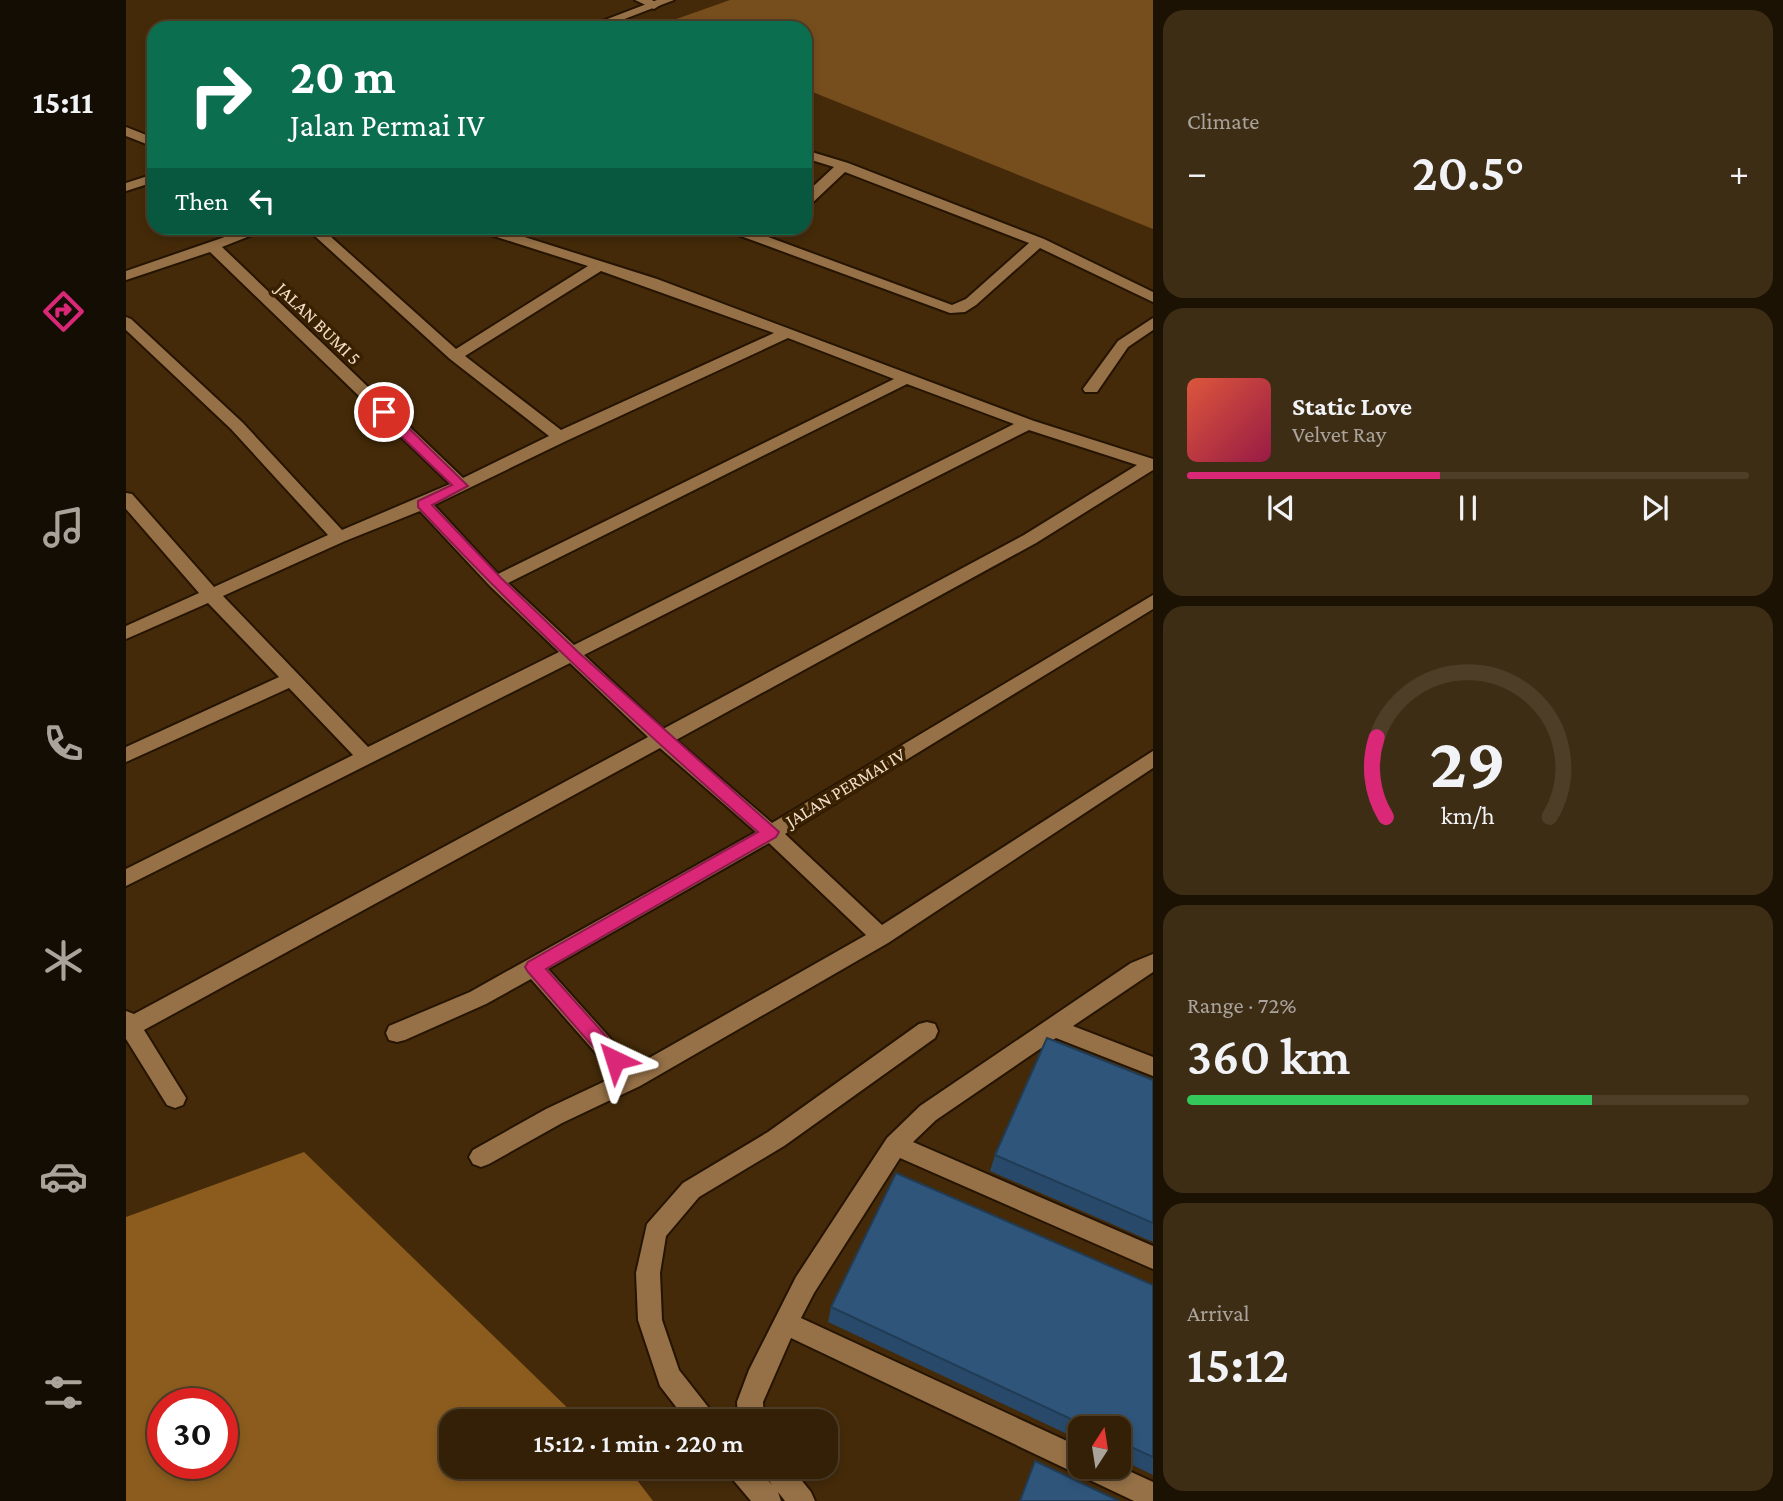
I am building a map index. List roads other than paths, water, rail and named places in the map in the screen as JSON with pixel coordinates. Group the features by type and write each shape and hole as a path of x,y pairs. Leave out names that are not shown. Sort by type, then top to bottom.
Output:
{"street":[{"path":"641,0 654,5"},
{"path":"609,21 668,0"},
{"path":"126,131 147,140"},
{"path":"812,156 1039,242 1153,298"},
{"path":"812,195 843,166"},
{"path":"126,187 147,180"},
{"path":"126,276 242,235"},
{"path":"321,235 455,356 559,437"},
{"path":"505,235 600,265 1028,424 1152,464"},
{"path":"754,235 950,309 960,309 971,302 1039,242"},
{"path":"766,239 770,235"},
{"name":"JALAN BUMI 5","path":"211,245 461,486"},
{"path":"455,356 600,265"},
{"path":"126,322 237,426 339,537"},
{"path":"1091,389 1123,344 1153,323"},
{"path":"126,634 339,537 423,504 559,437 787,333"},
{"path":"496,582 907,378"},
{"path":"126,878 1028,424"},
{"path":"175,1098 128,1023 662,739 1030,538 1152,464"},
{"path":"126,498 211,595 366,757"},
{"path":"423,504 496,582 573,655 662,739 771,832 881,937"},
{"name":"JALAN PERMAI IV","path":"397,1033 478,998 771,832 1153,601"},
{"path":"126,755 291,679"},
{"path":"481,1157 554,1116 632,1079 881,937 1153,758"},
{"path":"750,1409 750,1402 762,1370 805,1284 895,1145 928,1113 1139,969 1153,963"},
{"path":"534,967 632,1079"},
{"path":"1053,1027 1153,1067"},
{"path":"694,1409 669,1377 650,1320 648,1273 655,1232 691,1190 776,1139 927,1031"},
{"path":"895,1145 1153,1258"},
{"path":"786,1324 1068,1455"},
{"path":"749,1479 768,1501"},
{"path":"784,1479 802,1501"},
{"path":"1117,1479 1153,1496"}]}
